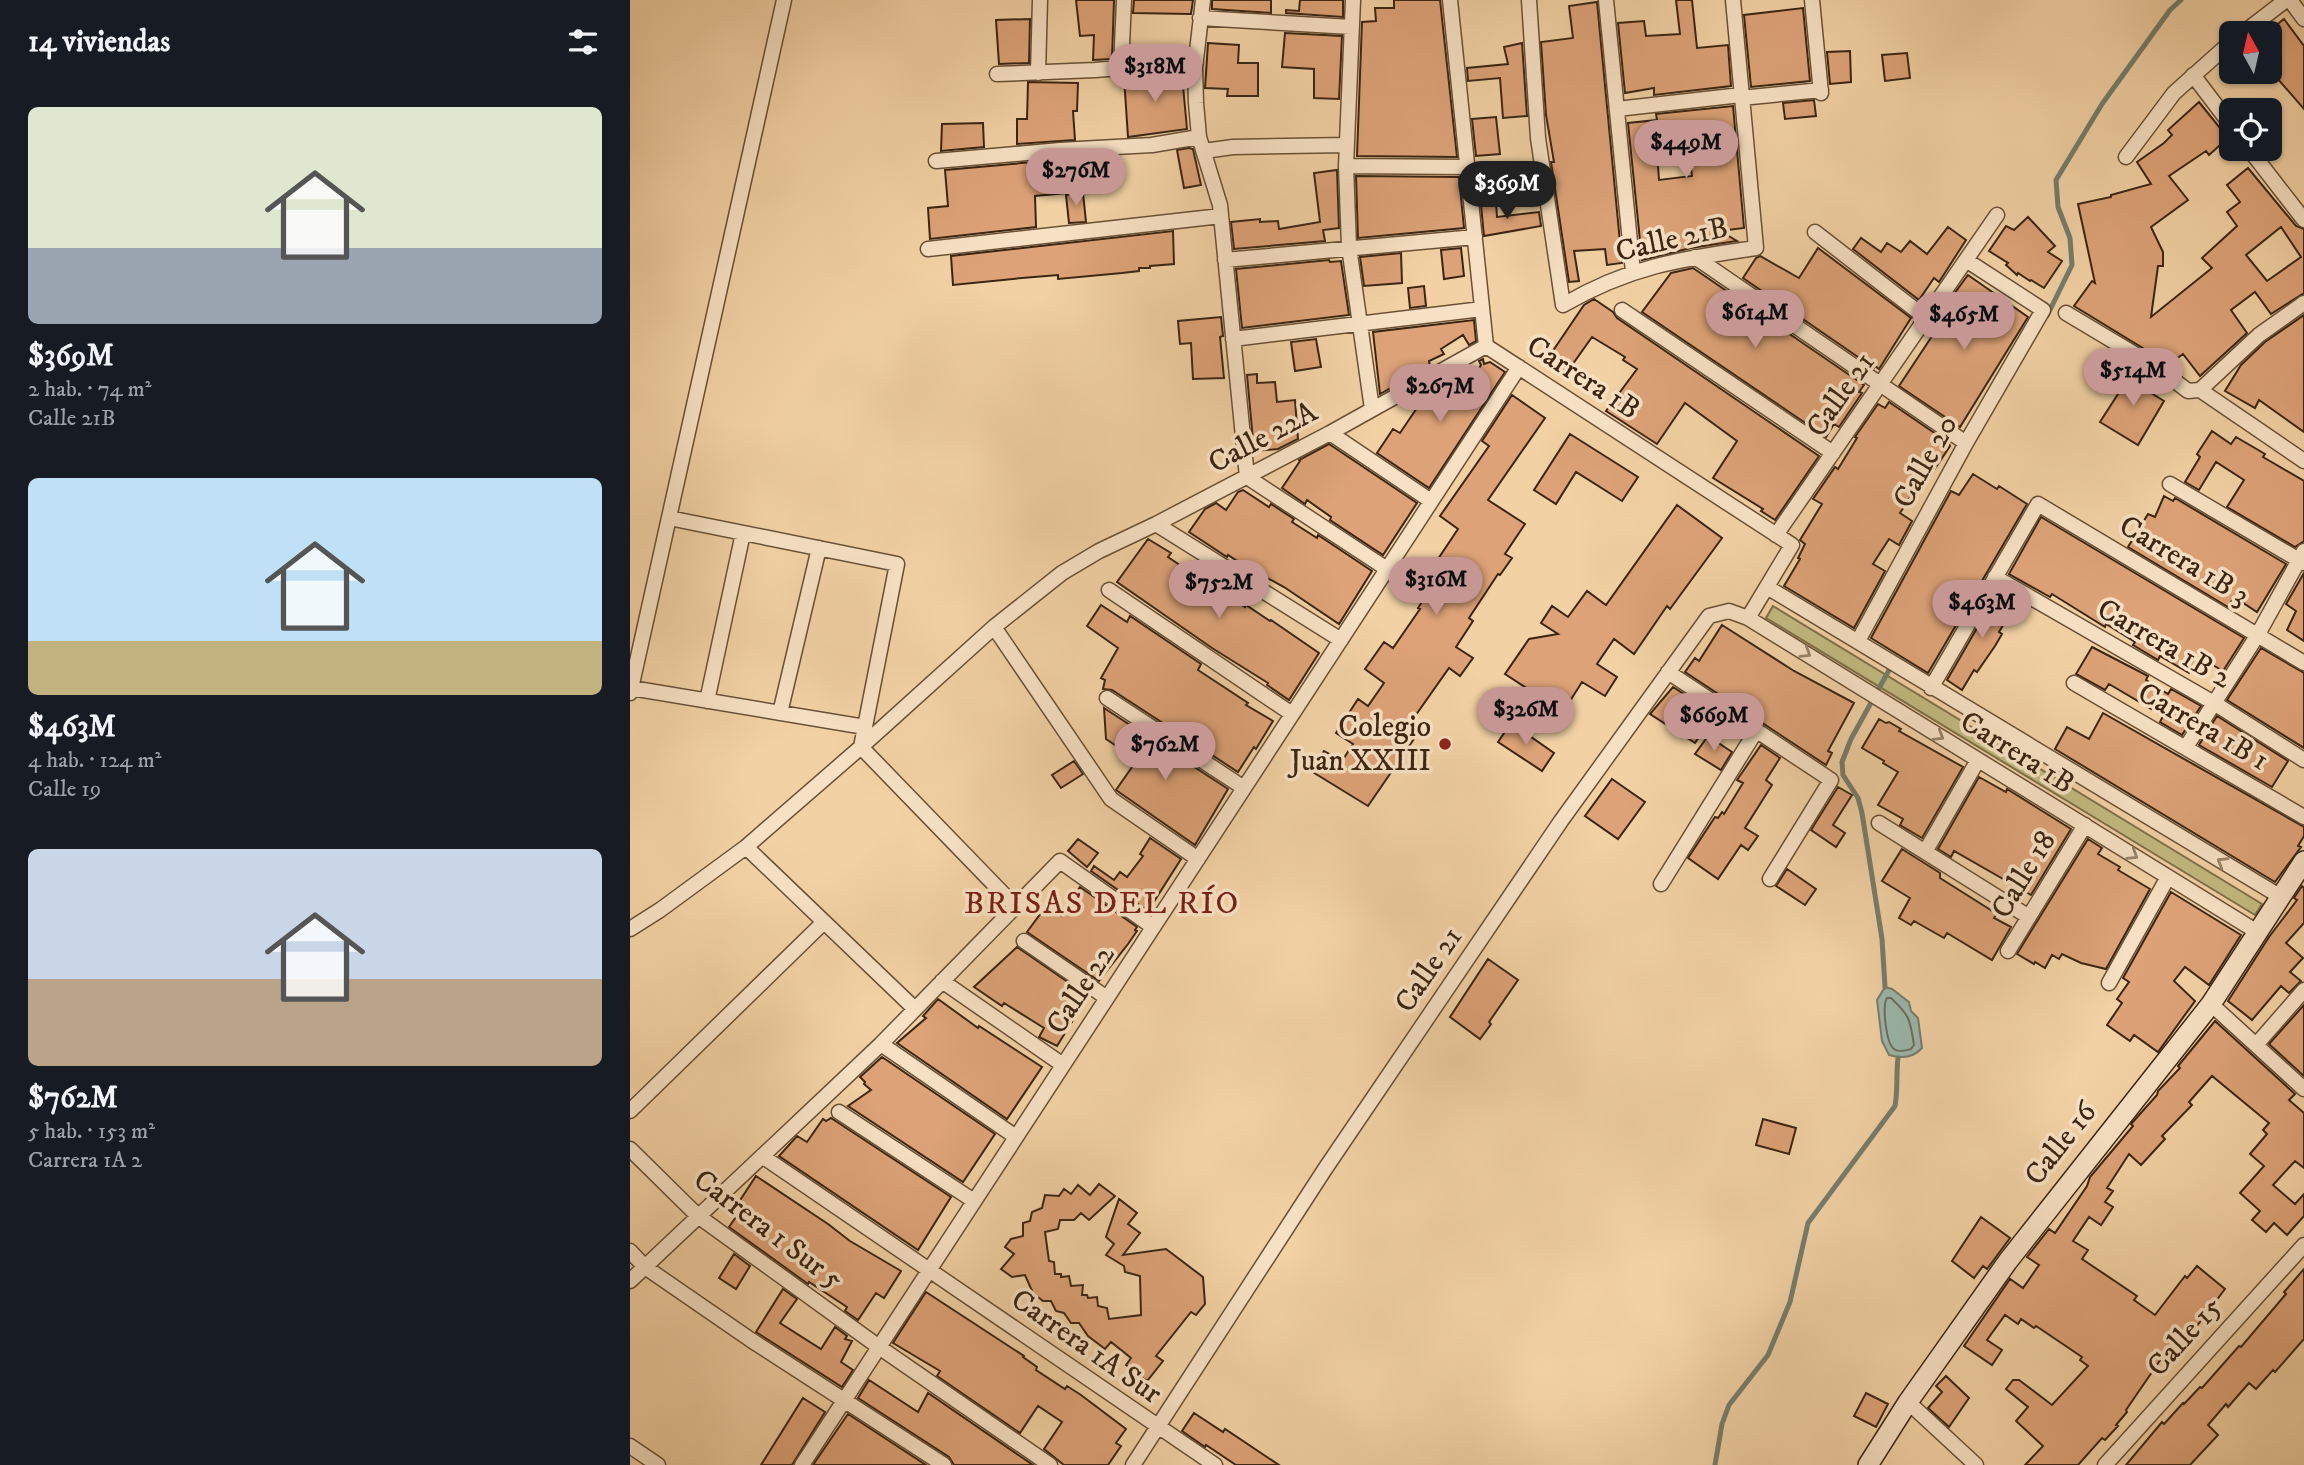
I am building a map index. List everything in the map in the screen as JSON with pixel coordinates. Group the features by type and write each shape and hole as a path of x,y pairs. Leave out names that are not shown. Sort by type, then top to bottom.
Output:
{"street":[{"path":"784,0 630,691 865,727"},
{"path":"1038,73 1040,0"},
{"path":"1121,68 1124,0"},
{"path":"1203,0 1196,62 1199,137 1220,205 1247,477 1387,569"},
{"path":"1353,0 1346,166 1349,247 1372,409"},
{"path":"1450,0 1486,346"},
{"name":"Calle 21B","path":"1529,0 1538,138 1563,305 1594,287 1633,272 1695,257 1756,248 1741,97"},
{"path":"1606,0 1633,272"},
{"path":"1733,0 1741,97"},
{"path":"1617,109 1821,92 1812,0"},
{"path":"2259,21 2288,0 2304,19"},
{"path":"1200,18 1352,27"},
{"path":"2126,157 2174,93 2219,52"},
{"path":"997,74 1196,62"},
{"path":"2193,75 2219,109"},
{"path":"936,161 1152,145 1199,137"},
{"path":"1204,151 1347,145"},
{"path":"2258,161 2304,220"},
{"path":"1346,166 1467,167"},
{"name":"Calle 21","path":"1776,535 1997,215"},
{"path":"928,249 1221,216"},
{"path":"1815,232 1926,318"},
{"path":"1225,260 1475,237"},
{"path":"1695,257 1966,443"},
{"name":"Calle 20","path":"1858,642 1966,443 2043,310 1966,260"},
{"path":"2066,313 2158,368 2188,391 2200,390 2259,335 2304,303"},
{"path":"1233,339 1482,309"},
{"path":"1622,310 1833,453"},
{"name":"Carrera 1B","path":"1486,346 1792,545 1767,587 2281,897"},
{"name":"Calle 22A","path":"630,929 746,846 995,627 1062,573 1099,551 1330,433 1486,346"},
{"name":"Calle 22","path":"802,1465 1519,367"},
{"path":"2200,390 2304,461"},
{"path":"1330,433 1432,501"},
{"path":"2170,484 2302,558 2257,636 2186,747"},
{"name":"Carrera 1B 3","path":"1995,578 2038,504 2304,663"},
{"path":"669,518 897,564 861,747 1015,906"},
{"path":"1156,524 1341,640"},
{"path":"707,701 743,533"},
{"path":"780,713 819,548"},
{"path":"1931,688 1995,578"},
{"name":"Carrera 1B 2","path":"1995,578 2214,703 2304,760"},
{"path":"1748,618 1767,587"},
{"path":"1109,590 1292,714"},
{"name":"Calle 21","path":"1133,1465 1325,1169 1561,821 1709,616 1730,611 1748,618"},
{"name":"Carrera 1B","path":"1748,618 2259,933"},
{"path":"995,627 1111,799 1198,859"},
{"path":"1668,673 1831,780 1770,879"},
{"name":"Carrera 1B 1","path":"2074,683 2304,817"},
{"path":"1107,698 1244,788"},
{"path":"1661,884 1756,732"},
{"path":"1925,852 1978,760"},
{"path":"1879,822 2029,917"},
{"name":"Calle 18","path":"2008,951 2085,825"},
{"path":"746,846 915,1009"},
{"path":"630,1281 881,1044 1060,861 1153,927"},
{"name":"Calle 16","path":"1868,1465 1908,1402 2008,1261 2211,1004 2304,861"},
{"path":"2109,983 2168,877"},
{"path":"630,1111 824,922"},
{"path":"1024,941 1107,998"},
{"path":"942,981 1063,1065"},
{"path":"2256,1045 2304,990"},
{"path":"2211,1004 2304,1089"},
{"path":"881,1044 1016,1137"},
{"path":"839,1112 974,1201"},
{"name":"Carrera 1 Sur 5","path":"630,1149 698,1216 879,1347 1050,1465"},
{"name":"Carrera 1A Sur","path":"762,1156 1215,1465"},
{"name":"Calle 15","path":"2105,1465 2304,1245"},
{"path":"630,1251 645,1267 944,1465"},
{"path":"1908,1402 1976,1465"},
{"path":"630,1446 658,1465"}],"shaded area":[{"path":"1773,606 2262,904 2255,915 1766,618"}],"water":[{"path":"1885,987 1909,1002 1911,1011 1918,1018 1922,1048 1911,1056 1889,1055 1882,1041 1877,1000"}],"building":[{"path":"1076,0 1114,0 1112,59 1093,60 1094,35 1080,36"},
{"path":"1134,0 1193,0 1191,14 1133,13"},
{"path":"1212,0 1271,0 1271,13 1212,9"},
{"path":"1300,0 1343,0 1343,17 1286,13 1286,10 1299,11"},
{"path":"1394,0 1440,0 1457,157 1357,156 1362,22 1376,21 1375,8 1394,8"},
{"path":"1676,0 1692,0 1697,48 1728,45 1731,86 1654,95 1654,88 1625,93 1618,23 1644,21 1646,36 1680,34"},
{"path":"1597,2 1622,263 1607,265 1605,249 1574,251 1579,281 1569,282 1551,162 1554,162 1546,115 1541,42 1573,38 1569,6"},
{"path":"1803,8 1810,81 1751,87 1744,15"},
{"path":"1030,19 1029,63 999,64 996,20"},
{"path":"2284,19 2304,46 2304,109 2282,84 2281,21"},
{"path":"1285,33 1342,36 1339,99 1314,98 1314,69 1282,67"},
{"path":"1208,43 1239,45 1238,63 1258,63 1258,96 1227,96 1228,89 1205,88"},
{"path":"1522,43 1527,116 1503,118 1500,78 1468,81 1467,68 1508,64 1504,47"},
{"path":"1850,51 1851,82 1830,84 1827,52"},
{"path":"1907,53 1910,78 1885,81 1882,55"},
{"path":"1186,73 1186,86 1183,86 1187,129 1128,137 1124,77"},
{"path":"1028,82 1078,83 1077,111 1073,111 1075,140 1017,144 1017,119 1027,119"},
{"path":"1814,100 1816,116 1785,119 1783,103"},
{"path":"2199,102 2219,127 2219,146 2209,155 2206,151 2169,176 2188,200 2151,227 2163,252 2163,266 2158,266 2151,317 2212,268 2202,258 2237,226 2227,212 2240,202 2227,185 2248,168 2296,226 2304,229 2304,293 2271,314 2255,292 2231,310 2247,333 2200,376 2183,354 2169,364 2074,306 2092,281 2095,283 2078,204 2151,184 2137,162 2172,135 2168,130","holes":["2281,227 2301,257 2267,281 2246,255"]},
{"path":"1733,106 1744,228 1720,231 1737,241 1691,248 1642,260 1628,123 1657,120 1656,114","holes":["1687,134 1692,176 1659,180 1656,137"]},
{"path":"1496,117 1500,154 1476,156 1472,119"},
{"path":"983,123 984,147 941,151 942,124"},
{"path":"1193,149 1201,185 1184,188 1177,150"},
{"path":"1067,159 1066,193 1035,196 1036,227 930,239 928,208 948,206 945,170"},
{"path":"1337,170 1339,228 1323,230 1325,241 1234,249 1231,222 1260,219 1260,222 1278,221 1279,229 1320,222 1314,173"},
{"path":"1356,176 1459,177 1464,228 1358,238"},
{"path":"1083,193 1086,222 1069,223 1066,195"},
{"path":"1496,203 1497,217 1539,212 1541,226 1484,236 1481,205"},
{"path":"2028,217 2055,246 2048,252 2062,261 2044,288 2018,273 2017,275 2006,265 2008,263 1989,251 2006,226 2014,230"},
{"path":"1948,227 1966,240 1939,282 1934,278 1919,300 1853,249 1861,238 1881,252 1887,243 1901,252 1910,241 1927,254"},
{"path":"1173,231 1174,264 1150,266 1139,268 1139,271 1122,273 1058,279 1058,275 953,285 951,256"},
{"path":"1461,248 1464,276 1444,279 1441,250"},
{"path":"1818,248 1911,318 1879,369 1743,278 1760,256 1799,278"},
{"path":"1401,253 1402,283 1364,286 1360,257"},
{"path":"1341,261 1349,315 1242,328 1236,269"},
{"path":"1693,268 1864,385 1859,392 1862,393 1839,427 1834,424 1826,437 1642,312 1671,273"},
{"path":"1968,275 2028,317 1960,427 1899,386 1958,297 1954,294"},
{"path":"1424,286 1426,306 1410,308 1408,288"},
{"path":"1594,299 1617,318 1819,456 1775,520 1761,511 1763,509 1713,478 1737,441 1685,403 1657,444 1606,411 1637,369 1623,360 1625,357 1592,337 1565,375 1546,361 1584,305"},
{"path":"2304,315 2304,432 2259,400 2255,408 2225,391 2241,365 2265,342"},
{"path":"1221,317 1224,378 1193,379 1191,343 1180,344 1178,321"},
{"path":"1474,320 1476,341 1469,345 1463,335 1441,349 1444,354 1429,361 1430,366 1380,394 1373,332"},
{"path":"1316,339 1321,367 1295,371 1291,342"},
{"path":"1483,359 1484,364 1490,362 1505,372 1429,488 1377,453 1393,429 1400,433 1421,402 1413,398 1463,374 1471,381 1481,365 1479,361"},
{"path":"2136,366 2150,374 2140,386 2164,401 2138,445 2100,422"},
{"path":"1257,374 1257,383 1275,382 1277,402 1295,400 1298,439 1278,449 1254,451 1247,375"},
{"path":"1512,395 1545,418 1488,500 1525,524 1505,554 1512,558 1469,618 1473,621 1456,647 1473,658 1460,676 1449,668 1406,729 1416,736 1368,806 1311,771 1324,751 1342,761 1353,744 1336,733 1358,699 1368,706 1384,683 1365,669 1384,642 1393,648 1438,577 1430,571 1458,529 1440,516 1489,446 1482,441"},
{"path":"1889,402 1950,446 1924,485 1920,482 1900,513 1912,521 1899,545 1889,539 1873,564 1885,571 1854,628 1784,586 1800,559 1798,558 1805,544 1800,540 1822,504 1813,499 1835,467 1838,469 1857,438 1855,437 1878,404 1885,408"},
{"path":"2212,431 2231,444 2236,437 2265,454 2263,457 2304,481 2304,541 2295,547 2227,507 2244,480 2216,462 2199,490 2185,482 2200,457 2197,454"},
{"path":"1570,434 1638,477 1622,501 1576,472 1556,504 1534,490"},
{"path":"1329,444 1417,503 1383,555 1330,520 1331,517 1307,500 1305,504 1282,488 1299,460"},
{"path":"1973,474 1997,489 1999,486 2027,504 1928,673 1871,638 1951,491 1959,495"},
{"path":"1243,490 1269,507 1271,504 1294,519 1292,522 1317,538 1318,535 1372,571 1339,624 1284,587 1257,574 1228,555 1227,557 1189,532 1205,509 1216,503 1226,510 1238,492"},
{"path":"2164,496 2173,501 2175,498 2286,564 2257,612 2234,597 2228,607 2128,547 2148,514 2155,517"},
{"path":"1677,505 1722,538 1670,609 1667,606 1634,654 1614,639 1597,664 1617,677 1605,696 1582,682 1563,712 1505,674 1529,639 1558,634 1541,623 1552,606 1568,617 1587,591 1606,605"},
{"path":"2041,517 2244,638 2223,671 2199,657 2189,673 2160,656 2158,660 2106,624 2105,627 2052,594 2050,597 2009,574"},
{"path":"1148,539 1171,553 1168,557 1193,574 1271,620 1319,653 1289,700 1267,685 1268,683 1117,582"},
{"path":"2304,573 2304,641 2287,630 2296,611 2286,604"},
{"path":"1999,590 2016,600 2006,616 2008,617 1999,632 2002,634 1995,646 1977,672 1974,670 1962,690 1947,680"},
{"path":"1101,605 1127,622 1130,616 1201,664 1198,670 1273,721 1238,772 1112,690 1103,689 1105,680 1101,678 1118,648 1087,626"},
{"path":"1722,625 1794,671 1854,703 1828,751 1832,753 1826,765 1685,672 1695,658 1699,661"},
{"path":"2092,647 2148,676 2146,680 2168,694 2171,689 2201,706 2182,735 2160,722 2163,716 2109,684 2105,690 2076,674"},
{"path":"2261,648 2304,673 2304,748 2227,700"},
{"path":"1673,687 1715,714 1695,743 1650,714"},
{"path":"1104,708 1228,789 1195,845 1116,790 1137,760 1106,739"},
{"path":"2103,713 2304,827 2304,836 2298,846 2301,847 2275,882 2055,749 2067,727 2089,739"},
{"path":"2217,716 2288,761 2272,787 2199,745"},
{"path":"1879,719 1889,722 1901,729 1899,731 1963,767 1922,838 1900,825 1903,819 1878,805 1898,772 1862,748"},
{"path":"1511,723 1554,753 1542,771 1498,742"},
{"path":"1708,736 1732,752 1721,770 1695,754"},
{"path":"1761,745 1780,758 1766,780 1772,785 1745,828 1758,836 1748,850 1741,845 1718,879 1688,858 1715,817 1718,818 1722,812 1724,814 1743,783 1737,780"},
{"path":"1074,761 1083,774 1061,788 1052,775"},
{"path":"1979,777 2006,792 2007,789 2071,829 2031,895 1954,851 1951,857 1938,849"},
{"path":"1612,779 1645,802 1618,839 1585,816"},
{"path":"1838,787 1852,795 1833,825 1845,833 1836,847 1811,830"},
{"path":"1150,838 1181,859 1148,911 1091,871 1094,866 1114,880 1120,872 1127,877 1143,856 1140,854"},
{"path":"1078,839 1098,853 1087,867 1068,851"},
{"path":"2088,839 2102,848 2098,854 2120,867 2118,870 2150,889 2106,969 2081,963 2062,954 2059,959 2052,955 2045,968 2035,962 2034,964 2017,954"},
{"path":"1902,849 1940,873 1940,878 1997,914 1994,918 2011,927 1992,960 1947,933 1944,938 1914,921 1911,925 1899,918 1910,898 1882,881"},
{"path":"1787,869 1816,889 1805,905 1776,886"},
{"path":"2302,886 2304,923 2286,943 2303,958 2290,972 2301,981 2289,993 2281,986 2252,1020 2228,1001 2269,937 2297,900 2294,898"},
{"path":"1080,887 1137,927 1128,944 1099,981 1027,932 1047,905 1061,916"},
{"path":"2171,892 2241,935 2209,985 2185,967 2174,981 2195,1001 2158,1052 2134,1035 2130,1041 2107,1025 2122,1003 2117,999 2129,982 2123,978"},
{"path":"1017,947 1088,996 1057,1046 1039,1037 1044,1028 1004,1003 1002,1006 974,987"},
{"path":"1488,959 1518,980 1480,1039 1450,1017"},
{"path":"938,999 978,1028 979,1026 1042,1067 1007,1119 897,1043 926,1018 923,1016"},
{"path":"2304,1005 2304,1076 2269,1044"},
{"path":"2215,1021 2295,1094 2289,1100 2304,1113 2304,1168 2295,1161 2273,1185 2295,1204 2304,1194 2304,1216 2287,1235 2274,1223 2266,1232 2252,1220 2260,1211 2240,1193 2264,1166 2250,1154 2267,1134 2263,1130 2269,1123 2212,1076 2189,1102 2192,1105 2162,1136 2165,1139 2141,1165 2129,1154 2107,1188 2113,1191 2105,1202 2113,1207 2101,1225 2089,1217 2073,1241 2088,1250 2082,1259 2137,1296 2134,1300 2155,1315 2185,1276 2187,1278 2197,1266 2225,1289 2168,1364 2161,1359 2116,1425 2118,1426 2105,1440 2102,1438 2078,1465 2025,1465 2043,1446 2016,1421 2028,1407 2006,1389 2013,1380 2019,1380 2052,1405 2088,1366 2080,1360 2082,1357 2036,1326 2034,1328 2021,1319 2018,1324 2005,1315 1987,1340 2002,1350 1992,1365 1964,1346 2010,1279 2023,1288 2039,1265 2027,1257 2049,1229 2055,1233 2087,1186 2090,1177"},
{"path":"882,1057 995,1134 963,1182 848,1106 871,1090 860,1077"},
{"path":"831,1118 951,1197 918,1250 779,1156 797,1136 807,1142 823,1119 826,1121"},
{"path":"1763,1119 1796,1128 1789,1154 1756,1145"},
{"path":"756,1176 850,1241 901,1271 884,1298 876,1293 858,1320 845,1311 847,1307 809,1282 808,1284 729,1227 738,1214 733,1211"},
{"path":"1099,1184 1115,1196 1089,1220 1081,1213 1074,1220 1060,1220 1058,1229 1045,1232 1049,1261 1054,1262 1055,1274 1061,1274 1061,1277 1069,1276 1071,1286 1083,1285 1082,1295 1087,1295 1088,1298 1097,1297 1098,1306 1107,1308 1109,1319 1141,1315 1140,1276 1125,1272 1124,1266 1106,1255 1114,1244 1106,1237 1119,1199 1137,1213 1128,1224 1140,1233 1123,1255 1166,1249 1203,1277 1205,1304 1196,1315 1191,1312 1156,1356 1163,1361 1147,1381 1126,1365 1131,1358 1111,1342 1105,1349 1088,1336 1079,1323 1071,1323 1064,1313 1056,1311 1051,1301 1043,1301 1033,1293 1025,1275 1012,1277 1001,1269 1014,1254 1005,1247 1011,1239 1023,1236 1023,1223 1030,1221 1032,1212 1042,1208 1045,1195 1059,1196 1064,1189 1071,1194 1078,1185 1090,1195"},
{"path":"1981,1217 2010,1238 1987,1269 1983,1266 1974,1278 1952,1261"},
{"path":"734,1254 750,1266 736,1289 719,1278"},
{"path":"2304,1269 2304,1339 2256,1389 2249,1383 2228,1407 2226,1404 2208,1425 2218,1435 2190,1465 2126,1465 2162,1422 2164,1424 2183,1403 2202,1388 2239,1346 2241,1347"},
{"path":"783,1289 797,1299 780,1323 821,1349 835,1327 847,1336 845,1339 852,1341 841,1362 853,1370 842,1387 756,1332"},
{"path":"926,1292 1024,1356 1037,1367 1036,1370 1065,1389 1067,1386 1081,1395 1126,1429 1116,1443 1121,1446 1108,1465 1064,1465 1044,1449 1062,1422 1038,1406 1020,1433 937,1376 940,1371 893,1343"},
{"path":"1946,1376 1969,1398 1949,1427 1928,1408 1942,1392 1936,1386"},
{"path":"869,1380 918,1412 928,1393 1033,1465 954,1465 949,1457 858,1398"},
{"path":"1866,1393 1888,1404 1876,1427 1854,1416"},
{"path":"803,1398 825,1412 792,1465 761,1465"},
{"path":"1194,1413 1223,1432 1225,1429 1279,1465 1236,1465 1206,1445 1205,1447 1182,1431"},
{"path":"848,1414 926,1465 813,1465"}],"waterway":[{"path":"2047,316 2072,265 2070,238 2058,207 2056,180 2102,104 2170,10 2181,0"},
{"path":"1885,987 1882,939 1862,813 1858,798 1843,775 1842,762 1851,739 1893,663"},
{"path":"1715,1465 1722,1424 1729,1405 1768,1355 1790,1302 1808,1223 1895,1106 1898,1058"}],"place":[{"name":"Colegio Juan XXIII","path":"1445,744"}],"district":[{"name":"BRISAS DEL RÍO","path":"1102,904"}]}
